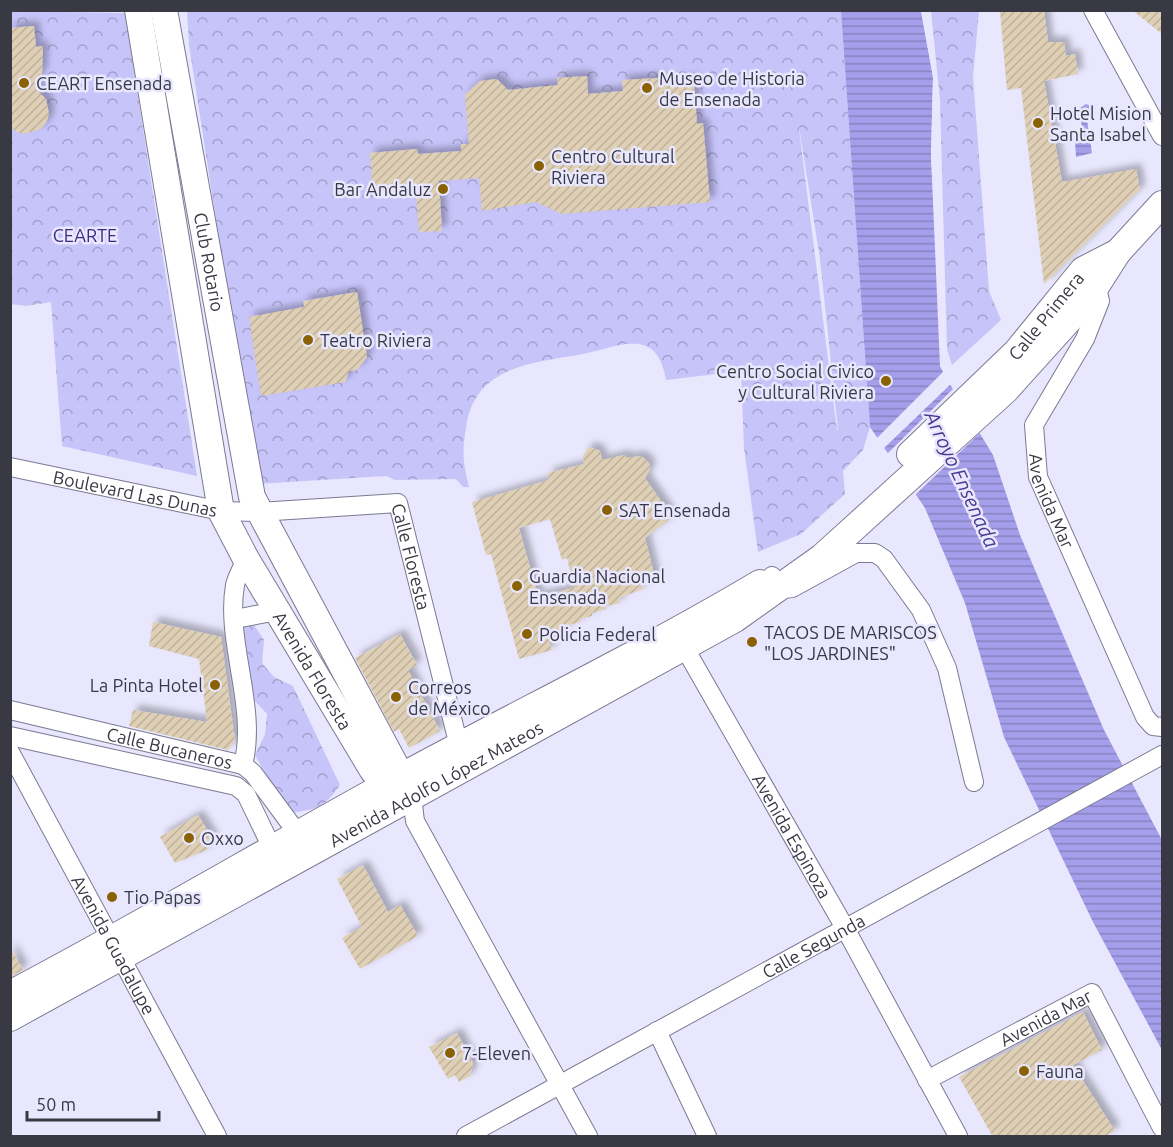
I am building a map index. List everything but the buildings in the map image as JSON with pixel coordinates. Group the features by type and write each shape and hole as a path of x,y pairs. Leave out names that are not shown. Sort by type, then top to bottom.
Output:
{"main road":[{"name":"Club Rotario","path":"138,10 221,511"},
{"name":"Club Rotario","path":"164,10 252,497 259,512"},
{"name":"Calle Primera","path":"680,640 776,582 833,528 858,518 998,384 1017,351 1118,252 1162,204"},
{"name":"Avenida Floresta","path":"221,511 277,611 402,798"},
{"name":"Avenida Floresta","path":"259,512 402,798"},
{"name":"Avenida Adolfo López Mateos","path":"10,1017 298,834 402,798 459,746 680,640"},
{"name":"Avenida Adolfo López Mateos","path":"10,994 116,948 402,798 680,640"}],"street":[{"path":"1094,10 1162,136"},
{"name":"Avenida Mar","path":"1090,278 1100,301 1085,339 1034,425 1038,477 1145,717 1153,726 1162,727"},
{"name":"Boulevard Las Dunas","path":"10,467 221,511 259,512"},
{"name":"Calle Floresta","path":"259,512 398,503 459,746"},
{"path":"776,582 792,588 856,553 875,553 884,559 921,610 947,668 974,782"},
{"path":"243,765 248,744 235,619 235,584 246,559"},
{"path":"235,619 277,611"},
{"name":"Avenida Espinoza","path":"680,640 844,928 958,1137"},
{"name":"Calle Bucaneros","path":"10,710 243,765 253,773 298,834"},
{"name":"Calle Bucaneros","path":"10,736 236,786 246,794 272,849"},
{"name":"Avenida Guadalupe","path":"10,752 218,1137"},
{"name":"Calle Segunda","path":"465,1137 1162,755"},
{"name":"Avenida Floresta","path":"402,798 588,1137"},
{"name":"Avenida Mar","path":"927,1080 1092,993 1162,1129"},
{"path":"657,1031 707,1137"},
{"path":"1150,1137 1162,1129"}],"green space":[{"name":"CEARTE","path":"11,11 125,13 197,476 62,446 51,302 26,306 11,304"},
{"path":"187,11 841,11 870,427 863,450 843,471 845,494 801,534 758,552 744,448 741,371 666,380 658,356 651,348 639,344 614,346 526,365 508,371 493,380 480,392 471,407 466,428 464,458 469,487 463,487 456,479 395,480 386,476 257,484 189,45","holes":["798,121 820,259 838,430"]},
{"path":"931,11 979,11 973,77 989,291 1001,320 952,365 947,349 940,100"},
{"path":"254,625 264,640 262,663 274,677 293,686 340,785 329,799 313,809 288,813 255,755 265,734 267,714 251,697 242,628"}],"water":[{"name":"Arroyo Ensenada","path":"841,11 921,11 933,77 931,155 943,373 993,455 1020,535 1104,730 1162,840 1162,1050 1093,922 1004,737 965,603 925,508 870,427"},
{"path":"1086,104 1093,107 1093,113 1087,120 1092,153 1076,157 1075,141 1083,139 1080,108"}],"pier":[{"path":"924,10 936,77 934,155 943,365 953,382 882,450 875,440 943,372 940,366 931,155 933,77 921,11"},
{"path":"955,387 982,431 914,496 886,455"}],"place":[{"name":"CEART Ensenada","path":"24,83"},
{"name":"Museo de Historia de Ensenada","path":"647,88"},
{"name":"Hotel Mision Santa Isabel","path":"1038,123"},
{"name":"Centro Cultural Riviera","path":"539,166"},
{"name":"Bar Andaluz","path":"443,189"},
{"name":"Teatro Riviera","path":"308,340"},
{"name":"Centro Social Civico y Cultural Riviera","path":"886,381"},
{"name":"SAT Ensenada","path":"607,510"},
{"name":"Guardia Nacional Ensenada","path":"517,586"},
{"name":"Policia Federal","path":"527,634"},
{"name":"TACOS DE MARISCOS \"LOS JARDINES\"","path":"752,642"},
{"name":"La Pinta Hotel","path":"215,685"},
{"name":"Correos de México","path":"396,697"},
{"name":"Oxxo","path":"189,838"},
{"name":"Tio Papas","path":"112,897"},
{"name":"7-Eleven","path":"450,1053"},
{"name":"Fauna","path":"1024,1071"}]}
